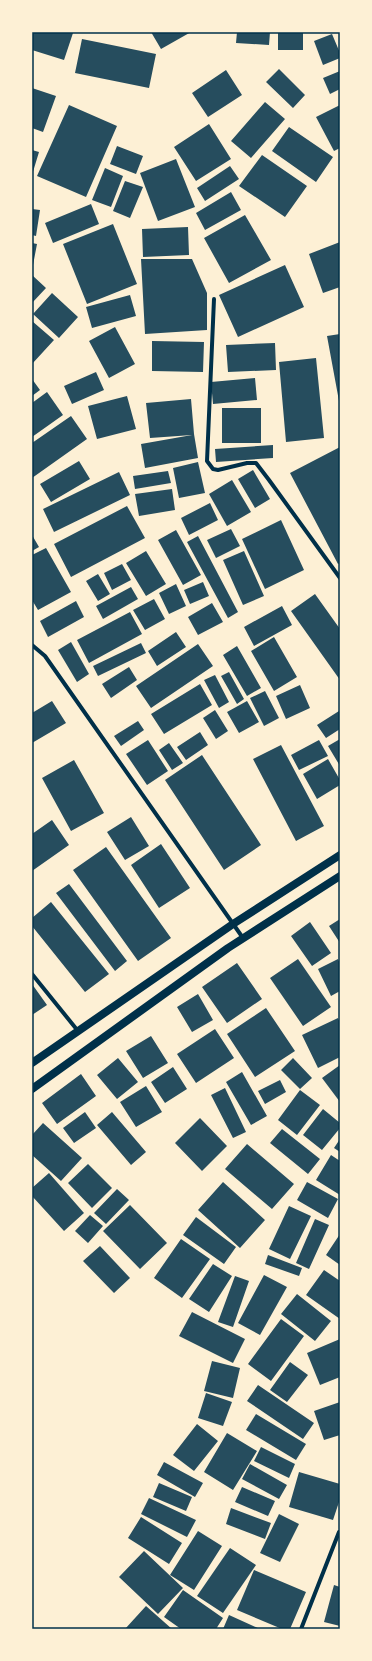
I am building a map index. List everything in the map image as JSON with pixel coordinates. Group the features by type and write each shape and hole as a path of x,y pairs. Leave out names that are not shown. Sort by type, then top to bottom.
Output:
{"main road":[{"path":"32,1063 233,924 340,855"},
{"path":"32,1089 243,938 340,876"}],"street":[{"path":"214,299 207,461 213,469 218,470 247,463 256,463 270,480 340,578"},
{"path":"32,645 45,656 243,938"},
{"path":"32,974 78,1031"},
{"path":"301,1629 339,1532"}],"building":[{"path":"32,32 73,33 64,60 32,50"},
{"path":"151,32 191,32 161,49"},
{"path":"237,32 270,32 269,45 236,43"},
{"path":"278,32 303,32 303,50 278,50"},
{"path":"332,34 340,53 340,58 323,65 314,41"},
{"path":"82,39 156,54 149,88 75,73"},
{"path":"279,69 305,95 293,108 266,82"},
{"path":"226,70 242,95 208,117 192,93"},
{"path":"340,71 340,89 330,94 323,78"},
{"path":"32,88 56,96 43,132 32,128"},
{"path":"265,102 285,119 251,158 231,141"},
{"path":"69,105 117,126 86,197 37,176"},
{"path":"340,105 340,148 334,151 316,117"},
{"path":"209,124 231,159 196,181 174,147"},
{"path":"289,127 333,157 316,182 272,151"},
{"path":"117,146 143,156 136,174 110,164"},
{"path":"32,150 39,152 32,175"},
{"path":"262,155 307,186 285,217 239,186"},
{"path":"176,159 195,207 158,221 140,173"},
{"path":"230,166 239,179 205,201 197,188"},
{"path":"105,168 123,176 111,207 92,200"},
{"path":"125,181 143,187 130,218 113,211"},
{"path":"231,192 241,210 205,230 196,213"},
{"path":"91,204 99,224 53,243 45,223"},
{"path":"32,209 40,210 36,236 32,235"},
{"path":"245,215 271,260 229,283 204,238"},
{"path":"113,224 137,284 87,304 63,244"},
{"path":"188,227 189,255 143,257 142,229"},
{"path":"340,242 340,287 323,293 309,254"},
{"path":"32,243 37,244 33,265 32,265"},
{"path":"141,259 192,259 207,293 207,330 145,334"},
{"path":"285,265 304,307 238,337 219,295"},
{"path":"32,275 46,288 32,303"},
{"path":"52,293 78,317 59,338 33,314"},
{"path":"130,295 136,316 92,328 86,307"},
{"path":"32,321 54,340 32,364"},
{"path":"115,327 135,364 109,378 89,341"},
{"path":"340,334 340,401 339,401 327,336"},
{"path":"152,341 204,342 203,372 152,371"},
{"path":"275,343 276,370 228,372 226,345"},
{"path":"316,358 324,438 286,442 279,362"},
{"path":"96,372 104,390 72,404 64,386"},
{"path":"255,378 257,400 213,404 211,382"},
{"path":"32,379 40,390 32,396"},
{"path":"47,392 63,415 32,437 32,403"},
{"path":"127,396 136,429 97,439 88,406"},
{"path":"191,399 198,458 145,468 141,444 192,435 150,438 146,403"},
{"path":"222,408 261,408 261,443 222,443"},
{"path":"71,416 87,439 32,478 32,443"},
{"path":"273,445 273,458 216,462 215,449"},
{"path":"340,447 340,563 338,564 290,473"},
{"path":"79,461 90,479 51,502 40,484"},
{"path":"198,462 205,493 179,498 173,468"},
{"path":"253,470 270,499 255,508 238,479"},
{"path":"168,471 171,483 135,489 133,476"},
{"path":"119,472 130,495 54,532 43,509"},
{"path":"232,480 251,512 227,526 209,494"},
{"path":"172,489 175,510 139,516 135,494"},
{"path":"210,503 218,520 189,535 181,518"},
{"path":"127,506 145,538 71,577 54,544"},
{"path":"281,520 304,570 265,589 242,539"},
{"path":"231,529 240,546 216,558 207,540"},
{"path":"176,530 201,575 183,585 158,540"},
{"path":"32,535 39,547 32,551"},
{"path":"198,536 238,612 228,618 187,542"},
{"path":"46,548 71,592 38,610 32,600 32,555"},
{"path":"146,551 166,584 146,596 126,563"},
{"path":"244,551 264,596 243,605 223,560"},
{"path":"122,564 131,580 112,590 104,573"},
{"path":"98,574 110,594 98,601 86,581"},
{"path":"203,582 209,596 190,604 184,590"},
{"path":"176,584 186,606 169,614 159,593"},
{"path":"131,587 138,599 103,619 96,606"},
{"path":"315,594 340,629 340,680 291,611"},
{"path":"154,599 165,619 145,630 133,610"},
{"path":"76,601 84,617 48,637 40,621"},
{"path":"212,603 223,622 198,635 188,617"},
{"path":"282,606 292,625 254,646 244,627"},
{"path":"130,612 142,634 89,663 77,640"},
{"path":"176,632 186,647 157,666 148,651"},
{"path":"274,637 297,677 274,691 251,651"},
{"path":"71,642 89,674 77,682 58,650"},
{"path":"141,643 146,653 98,676 93,666"},
{"path":"198,644 213,666 151,708 136,686"},
{"path":"237,646 261,688 247,696 223,655"},
{"path":"129,667 137,680 111,698 102,684"},
{"path":"229,672 244,699 237,704 221,676"},
{"path":"215,675 229,702 219,708 204,680"},
{"path":"200,684 212,705 164,734 151,714"},
{"path":"300,685 310,708 286,719 276,696"},
{"path":"265,691 279,718 264,726 250,698"},
{"path":"52,701 66,723 32,743 32,713"},
{"path":"247,701 259,722 239,733 227,712"},
{"path":"215,710 228,731 216,739 203,718"},
{"path":"339,711 340,729 326,738 317,725"},
{"path":"138,721 144,730 121,746 114,736"},
{"path":"200,732 208,745 186,760 177,747"},
{"path":"340,739 340,766 328,746"},
{"path":"148,740 168,771 147,785 126,754"},
{"path":"319,740 328,756 299,770 291,755"},
{"path":"169,743 183,763 172,770 159,750"},
{"path":"281,745 324,826 296,841 253,759"},
{"path":"202,755 261,845 224,870 165,780"},
{"path":"328,759 340,780 340,785 317,799 303,774"},
{"path":"74,760 104,813 71,831 42,778"},
{"path":"131,817 149,846 125,860 107,832"},
{"path":"52,820 69,845 32,871 32,834"},
{"path":"161,844 190,888 159,908 131,865"},
{"path":"106,847 171,938 138,961 73,870"},
{"path":"69,884 127,961 115,971 56,893"},
{"path":"51,902 109,974 85,992 32,926 32,918"},
{"path":"340,919 340,943 329,926"},
{"path":"310,922 331,953 312,966 291,936"},
{"path":"298,959 331,1007 303,1026 270,978"},
{"path":"338,959 340,964 340,991 331,996 318,969"},
{"path":"237,963 262,999 227,1023 202,987"},
{"path":"32,984 47,1005 32,1015"},
{"path":"198,994 213,1020 192,1032 177,1007"},
{"path":"266,1008 295,1051 255,1077 227,1034"},
{"path":"338,1018 340,1023 340,1057 318,1068 302,1035"},
{"path":"215,1029 234,1058 196,1083 177,1054"},
{"path":"151,1036 168,1063 143,1078 126,1051"},
{"path":"118,1058 138,1082 117,1099 97,1075"},
{"path":"293,1058 312,1078 300,1089 281,1070"},
{"path":"340,1065 340,1102 322,1078"},
{"path":"173,1067 187,1089 165,1103 151,1082"},
{"path":"242,1072 267,1116 251,1125 226,1082"},
{"path":"81,1074 96,1096 57,1124 42,1103"},
{"path":"280,1080 286,1092 265,1104 258,1091"},
{"path":"146,1086 162,1112 136,1127 120,1102"},
{"path":"225,1088 246,1132 233,1138 211,1095"},
{"path":"300,1090 320,1105 297,1135 278,1120"},
{"path":"323,1109 340,1123 340,1128 322,1150 303,1135"},
{"path":"85,1112 96,1128 74,1143 63,1128"},
{"path":"112,1112 146,1152 131,1165 97,1125"},
{"path":"200,1118 227,1146 202,1171 175,1143"},
{"path":"43,1123 82,1158 61,1181 32,1155 32,1135"},
{"path":"282,1129 320,1159 308,1174 270,1143"},
{"path":"340,1139 340,1152 334,1148"},
{"path":"247,1144 294,1184 272,1209 225,1169"},
{"path":"331,1155 340,1161 340,1195 316,1180"},
{"path":"88,1164 112,1188 92,1208 68,1183"},
{"path":"49,1173 84,1213 64,1231 32,1196 32,1188"},
{"path":"223,1182 265,1220 240,1248 198,1210"},
{"path":"307,1182 338,1199 328,1218 297,1200"},
{"path":"117,1189 129,1200 106,1224 94,1213"},
{"path":"130,1205 167,1243 140,1269 103,1231"},
{"path":"289,1206 311,1216 290,1259 269,1249"},
{"path":"90,1215 103,1226 88,1243 75,1231"},
{"path":"196,1217 236,1247 224,1264 183,1235"},
{"path":"315,1219 329,1225 309,1269 296,1263"},
{"path":"340,1234 340,1265 326,1255"},
{"path":"181,1239 210,1259 182,1298 154,1278"},
{"path":"100,1246 130,1278 114,1293 83,1261"},
{"path":"268,1255 302,1268 299,1276 265,1264"},
{"path":"213,1264 232,1276 209,1312 189,1299"},
{"path":"324,1270 340,1281 340,1319 306,1295"},
{"path":"264,1275 287,1287 260,1335 238,1323"},
{"path":"235,1276 249,1281 233,1327 218,1322"},
{"path":"297,1294 331,1321 315,1341 281,1314"},
{"path":"192,1312 245,1339 233,1363 179,1336"},
{"path":"281,1319 304,1336 271,1381 248,1364"},
{"path":"340,1339 340,1377 320,1385 307,1353"},
{"path":"212,1361 240,1368 233,1398 204,1391"},
{"path":"290,1362 308,1375 287,1402 270,1390"},
{"path":"258,1385 314,1423 303,1439 247,1401"},
{"path":"206,1393 232,1402 223,1426 198,1418"},
{"path":"340,1402 340,1435 324,1440 314,1411"},
{"path":"256,1414 306,1444 296,1460 246,1430"},
{"path":"197,1424 218,1441 194,1471 173,1455"},
{"path":"227,1433 257,1451 233,1490 204,1472"},
{"path":"261,1447 295,1464 289,1478 254,1461"},
{"path":"164,1462 203,1483 195,1497 157,1475"},
{"path":"250,1464 287,1485 279,1499 242,1479"},
{"path":"299,1472 340,1484 340,1499 333,1520 289,1507"},
{"path":"159,1483 192,1497 186,1511 153,1497"},
{"path":"242,1487 275,1501 268,1516 235,1502"},
{"path":"149,1498 196,1520 187,1537 141,1514"},
{"path":"231,1508 271,1523 265,1539 226,1524"},
{"path":"279,1514 299,1524 280,1562 260,1553"},
{"path":"141,1517 182,1543 169,1564 128,1538"},
{"path":"198,1531 222,1546 194,1590 170,1575"},
{"path":"230,1548 256,1565 223,1613 197,1596"},
{"path":"144,1551 183,1588 158,1614 119,1577"},
{"path":"254,1570 306,1592 290,1629 282,1629 237,1610"},
{"path":"334,1585 340,1587 340,1626 324,1622"},
{"path":"183,1590 223,1618 216,1629 181,1629 164,1617"},
{"path":"146,1606 172,1629 125,1629"},
{"path":"229,1615 260,1629 223,1629"}]}
